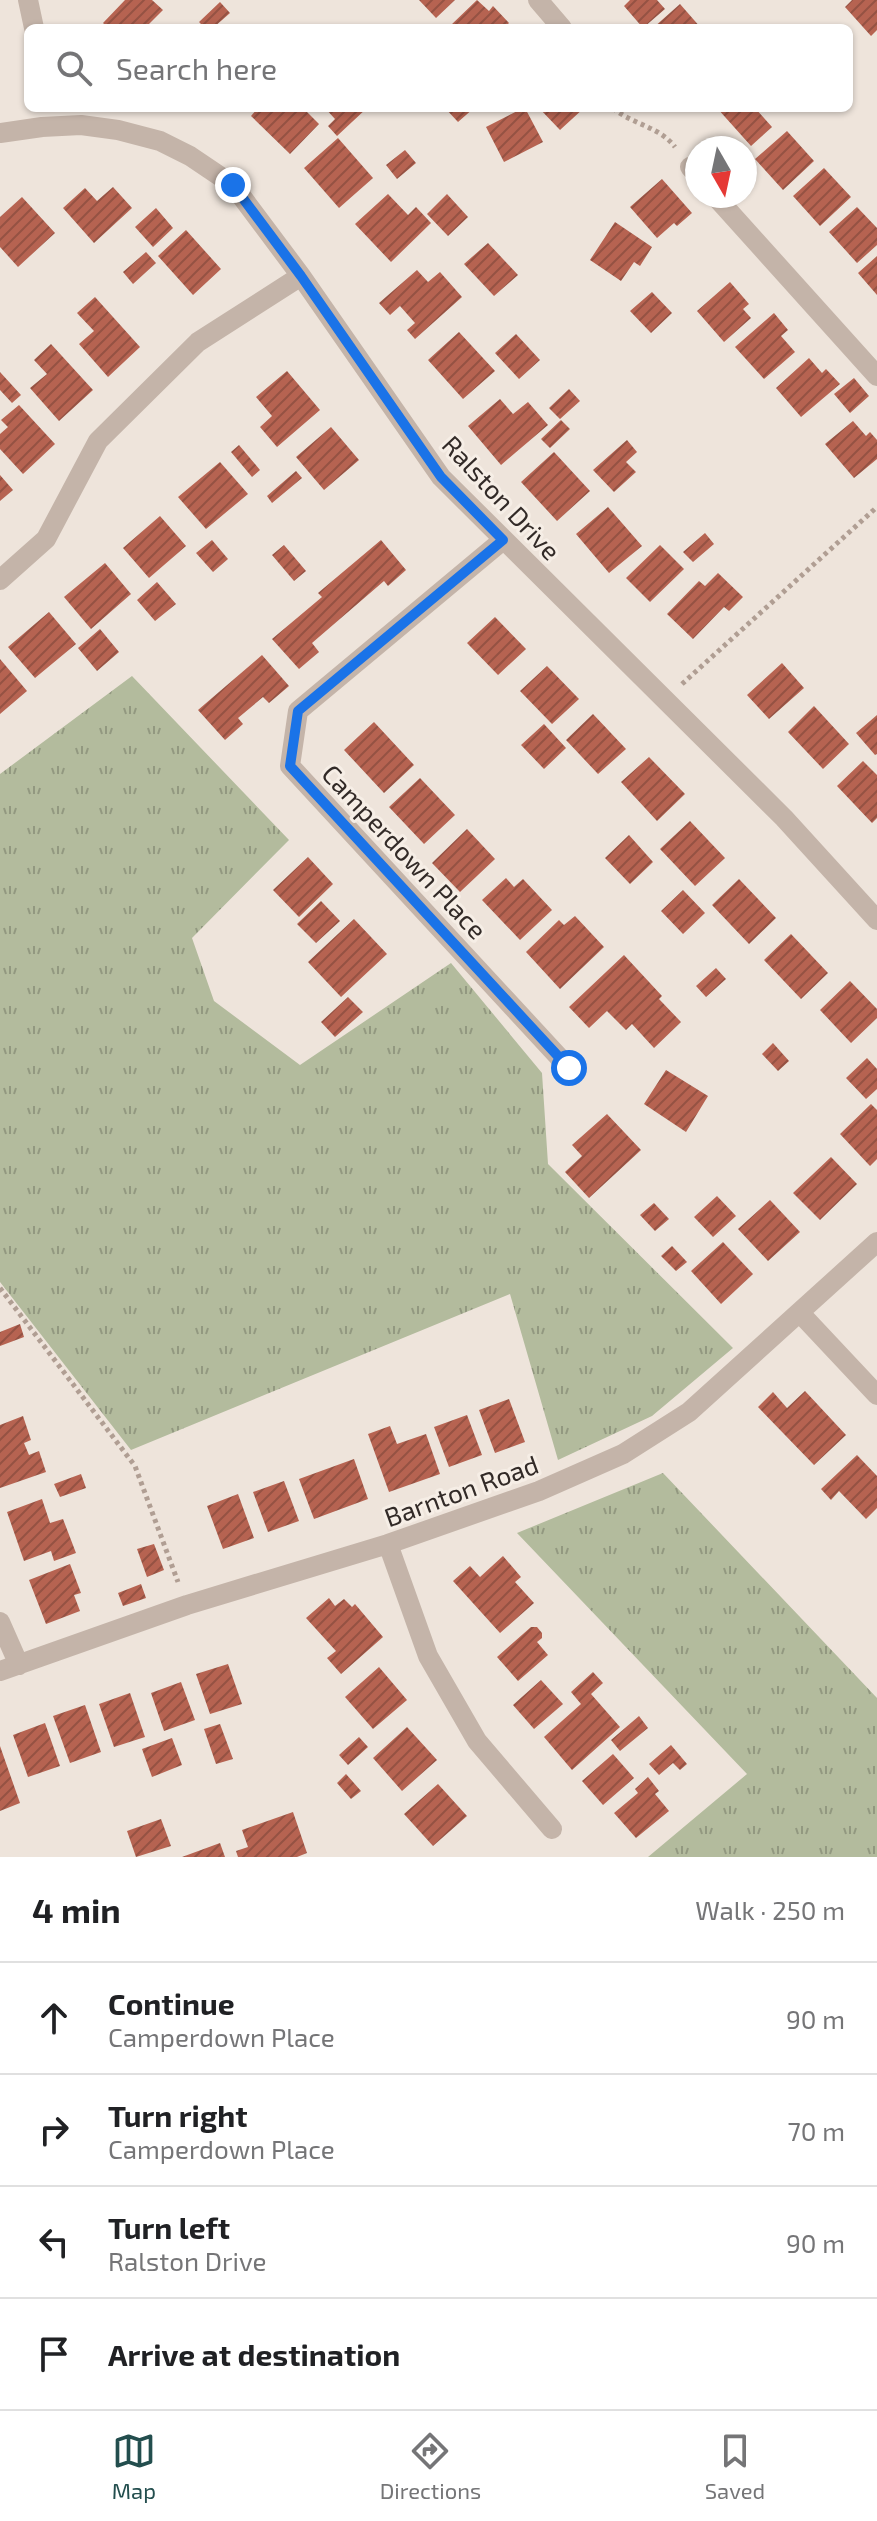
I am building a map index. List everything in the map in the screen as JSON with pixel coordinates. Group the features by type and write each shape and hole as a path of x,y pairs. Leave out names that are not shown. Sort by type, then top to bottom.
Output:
{"street":[{"path":"28,0 33,24"},
{"path":"538,0 559,24"},
{"name":"Ralston Drive","path":"0,133 42,117 118,130 160,141 190,156 233,185 301,276 441,477 784,818 877,920"},
{"path":"726,208 877,376"},
{"path":"0,580 46,539 98,441 198,342 301,276"},
{"name":"Camperdown Place","path":"503,540 298,711 290,766 569,1068"},
{"name":"Barnton Road","path":"9,1668 187,1605 388,1544 539,1491 623,1454 689,1412 877,1242"},
{"path":"800,1313 877,1395"},
{"path":"388,1544 428,1656 456,1705 477,1741 552,1829"},
{"path":"0,1622 9,1668"}],"path":[{"path":"618,112 665,134 685,160"},
{"path":"664,700 877,507"},
{"path":"0,1288 135,1466 187,1605"}],"green space":[{"path":"132,676 289,840 192,938 214,1001 300,1065 451,963 542,1073 548,1164 733,1348 652,1416 558,1460 510,1294 131,1450 0,1282 0,774"},
{"path":"663,1473 877,1698 877,1857 648,1857 747,1774 517,1533"}],"building":[{"path":"125,0 152,0 163,10 149,24 103,23"},
{"path":"419,0 455,0 436,18"},
{"path":"477,0 489,11 493,6 509,23 508,24 452,24"},
{"path":"630,0 657,0 665,9 648,24 640,24 624,6"},
{"path":"852,0 877,0 877,30 871,36 845,7"},
{"path":"220,2 230,13 218,24 199,22"},
{"path":"680,4 698,24 658,24"},
{"path":"254,112 307,112 319,124 290,154 251,116"},
{"path":"329,112 363,112 337,136 328,126 335,119"},
{"path":"449,112 469,112 458,122"},
{"path":"515,112 527,112 543,142 504,162 486,127"},
{"path":"543,112 580,112 560,130"},
{"path":"721,112 759,112 772,127 757,141 757,136 742,136"},
{"path":"787,131 814,161 783,190 757,161 757,157"},
{"path":"338,138 373,178 339,208 304,168"},
{"path":"405,150 416,163 397,179 386,165"},
{"path":"824,168 851,197 820,226 793,196"},
{"path":"662,179 692,213 657,238 630,207"},
{"path":"113,187 132,208 94,243 63,208 85,188 97,201"},
{"path":"388,194 408,215 416,207 431,223 391,262 355,224"},
{"path":"447,194 468,217 448,236 427,214"},
{"path":"22,197 55,233 18,267 0,247 0,217"},
{"path":"857,207 877,228 877,245 857,263 829,232"},
{"path":"156,208 173,228 153,247 135,227"},
{"path":"615,222 652,247 640,266 634,262 621,281 590,260"},
{"path":"186,230 221,269 193,295 158,256"},
{"path":"488,243 518,275 494,296 464,264"},
{"path":"146,252 156,263 133,284 123,272"},
{"path":"877,256 877,295 858,273"},
{"path":"417,270 428,282 440,272 462,297 415,339 407,330 415,323 400,306 390,315 379,303"},
{"path":"730,282 749,304 743,309 751,318 724,342 697,311"},
{"path":"652,292 672,313 651,333 630,311"},
{"path":"95,297 140,347 108,377 79,344 94,331 77,313"},
{"path":"774,313 788,330 781,336 795,352 764,379 735,347"},
{"path":"459,332 495,371 463,399 428,360"},
{"path":"516,334 540,360 519,379 495,353"},
{"path":"51,344 93,390 59,421 30,388 47,374 34,360"},
{"path":"809,358 822,373 826,369 840,384 801,417 776,388"},
{"path":"287,371 320,410 277,447 260,427 272,416 256,397"},
{"path":"0,372 21,395 12,403 0,390"},
{"path":"854,378 869,396 850,413 834,394"},
{"path":"569,389 580,401 560,419 549,408"},
{"path":"500,399 513,414 528,402 548,425 501,465 468,426"},
{"path":"19,405 55,444 23,474 0,449 0,434 8,427 1,420"},
{"path":"561,420 570,429 550,448 541,439"},
{"path":"853,421 866,436 870,432 877,440 877,459 854,478 825,444"},
{"path":"331,427 359,460 324,490 296,457"},
{"path":"627,440 637,452 626,462 636,472 614,492 593,470"},
{"path":"239,445 260,470 252,477 231,452"},
{"path":"554,452 590,491 557,521 521,482"},
{"path":"220,462 248,494 206,529 178,497"},
{"path":"296,471 302,478 272,503 267,496"},
{"path":"0,475 13,490 0,501"},
{"path":"608,507 642,546 609,573 576,534"},
{"path":"160,516 186,546 149,578 123,548"},
{"path":"705,533 714,544 693,562 683,552"},
{"path":"212,540 228,559 213,572 196,553"},
{"path":"381,540 406,570 388,586 384,581 312,643 319,652 299,669 272,639 322,597 318,593"},
{"path":"284,545 306,571 294,581 272,555"},
{"path":"660,545 684,569 650,602 626,578"},
{"path":"105,563 131,594 91,629 64,597"},
{"path":"718,573 743,597 729,611 724,607 693,639 667,614 699,581 705,586"},
{"path":"157,582 176,604 155,621 137,600"},
{"path":"49,612 76,644 35,678 8,647"},
{"path":"495,617 526,649 498,675 467,643"},
{"path":"100,629 119,652 97,671 78,648"},
{"path":"262,655 289,686 269,703 263,697 238,718 243,724 225,740 198,710"},
{"path":"0,659 27,691 0,714"},
{"path":"782,663 804,688 769,719 747,695"},
{"path":"547,666 579,699 552,724 520,691"},
{"path":"814,706 849,744 823,769 788,732"},
{"path":"593,714 626,749 598,774 566,740"},
{"path":"877,715 877,754 875,755 856,733"},
{"path":"374,722 414,765 384,793 344,750"},
{"path":"544,724 566,748 544,769 521,745"},
{"path":"649,757 685,794 657,821 621,782"},
{"path":"863,761 877,775 877,818 872,823 837,786"},
{"path":"420,778 455,815 424,844 389,807"},
{"path":"690,821 725,858 695,886 660,849"},
{"path":"467,829 495,859 460,892 432,863"},
{"path":"629,835 653,862 630,884 605,858"},
{"path":"308,857 333,884 299,917 273,890"},
{"path":"506,878 514,887 523,879 552,910 520,940 482,900"},
{"path":"739,879 776,918 749,944 712,905"},
{"path":"683,890 705,913 683,934 661,911"},
{"path":"321,901 340,921 316,943 297,924"},
{"path":"575,916 604,947 560,989 526,952 559,920 564,925"},
{"path":"354,919 387,954 341,997 308,962"},
{"path":"791,934 828,973 801,999 764,960"},
{"path":"624,955 681,1022 654,1048 632,1024 626,1030 607,1011 589,1028 569,1007"},
{"path":"716,968 726,979 706,997 696,986"},
{"path":"850,981 877,1009 877,1018 851,1043 820,1010"},
{"path":"348,997 363,1012 335,1037 321,1022"},
{"path":"773,1043 789,1061 778,1071 762,1054"},
{"path":"867,1058 877,1069 877,1089 866,1099 846,1078"},
{"path":"666,1070 708,1096 686,1132 644,1104"},
{"path":"871,1104 877,1110 877,1159 870,1166 840,1134"},
{"path":"607,1114 641,1150 589,1198 565,1172 582,1156 572,1145"},
{"path":"831,1157 857,1184 820,1220 793,1193"},
{"path":"717,1196 736,1216 713,1237 694,1217"},
{"path":"770,1200 800,1232 768,1261 738,1229"},
{"path":"654,1203 669,1219 655,1231 640,1215"},
{"path":"723,1242 753,1274 721,1304 691,1271"},
{"path":"672,1246 687,1262 676,1271 661,1256"},
{"path":"20,1324 24,1337 0,1346 0,1332"},
{"path":"805,1391 846,1435 814,1465 758,1407 773,1392 787,1408"},
{"path":"509,1399 525,1442 495,1453 479,1410"},
{"path":"467,1415 482,1455 449,1467 434,1427"},
{"path":"23,1416 31,1440 24,1443 29,1455 39,1451 46,1472 0,1488 0,1425"},
{"path":"390,1426 397,1444 426,1434 440,1474 389,1492 368,1434"},
{"path":"857,1455 877,1476 877,1508 866,1519 839,1491 831,1500 821,1489"},
{"path":"354,1459 368,1499 314,1519 299,1479"},
{"path":"81,1474 86,1488 60,1497 54,1484"},
{"path":"284,1481 299,1521 268,1532 253,1492"},
{"path":"238,1494 254,1538 223,1549 207,1506"},
{"path":"42,1499 50,1523 63,1519 76,1553 54,1561 51,1551 24,1561 7,1512"},
{"path":"154,1544 164,1570 147,1577 137,1549"},
{"path":"503,1556 521,1577 515,1582 534,1603 500,1633 453,1581 470,1566 480,1577"},
{"path":"70,1564 81,1593 74,1595 80,1611 46,1624 29,1580"},
{"path":"141,1584 146,1598 123,1606 118,1593"},
{"path":"329,1598 335,1606 344,1599 352,1607 355,1604 383,1637 341,1674 327,1658 336,1651 306,1618"},
{"path":"531,1627 537,1627 542,1633 542,1638 537,1642 548,1655 518,1681 497,1657"},
{"path":"228,1664 242,1704 210,1714 196,1674"},
{"path":"379,1667 407,1700 373,1729 345,1697"},
{"path":"593,1672 603,1683 591,1694 620,1727 572,1770 544,1737 581,1704 571,1692"},
{"path":"541,1680 563,1704 534,1729 513,1705"},
{"path":"181,1682 195,1720 164,1731 151,1693"},
{"path":"130,1693 145,1737 114,1747 99,1704"},
{"path":"85,1705 101,1752 70,1763 53,1716"},
{"path":"639,1716 648,1728 620,1751 611,1740"},
{"path":"45,1723 60,1766 28,1777 13,1735"},
{"path":"220,1724 233,1759 216,1764 204,1729"},
{"path":"407,1727 437,1760 402,1791 373,1758"},
{"path":"359,1737 368,1747 348,1765 339,1755"},
{"path":"172,1738 182,1765 152,1777 142,1749"},
{"path":"671,1745 687,1764 680,1770 673,1763 659,1775 649,1764"},
{"path":"0,1746 20,1803 0,1811"},
{"path":"613,1754 634,1778 603,1805 582,1781"},
{"path":"346,1774 361,1791 351,1799 337,1783"},
{"path":"648,1777 659,1791 655,1794 669,1811 636,1838 614,1813 638,1793 635,1789"},
{"path":"438,1784 467,1816 433,1846 404,1814"},
{"path":"293,1812 307,1853 297,1857 238,1857 236,1851 248,1847 242,1830"},
{"path":"161,1819 171,1846 136,1857 127,1831"},
{"path":"220,1843 225,1857 182,1857"}],"route":[{"path":"233,185 301,276 441,477 503,540 298,711 290,766 569,1068"}]}
